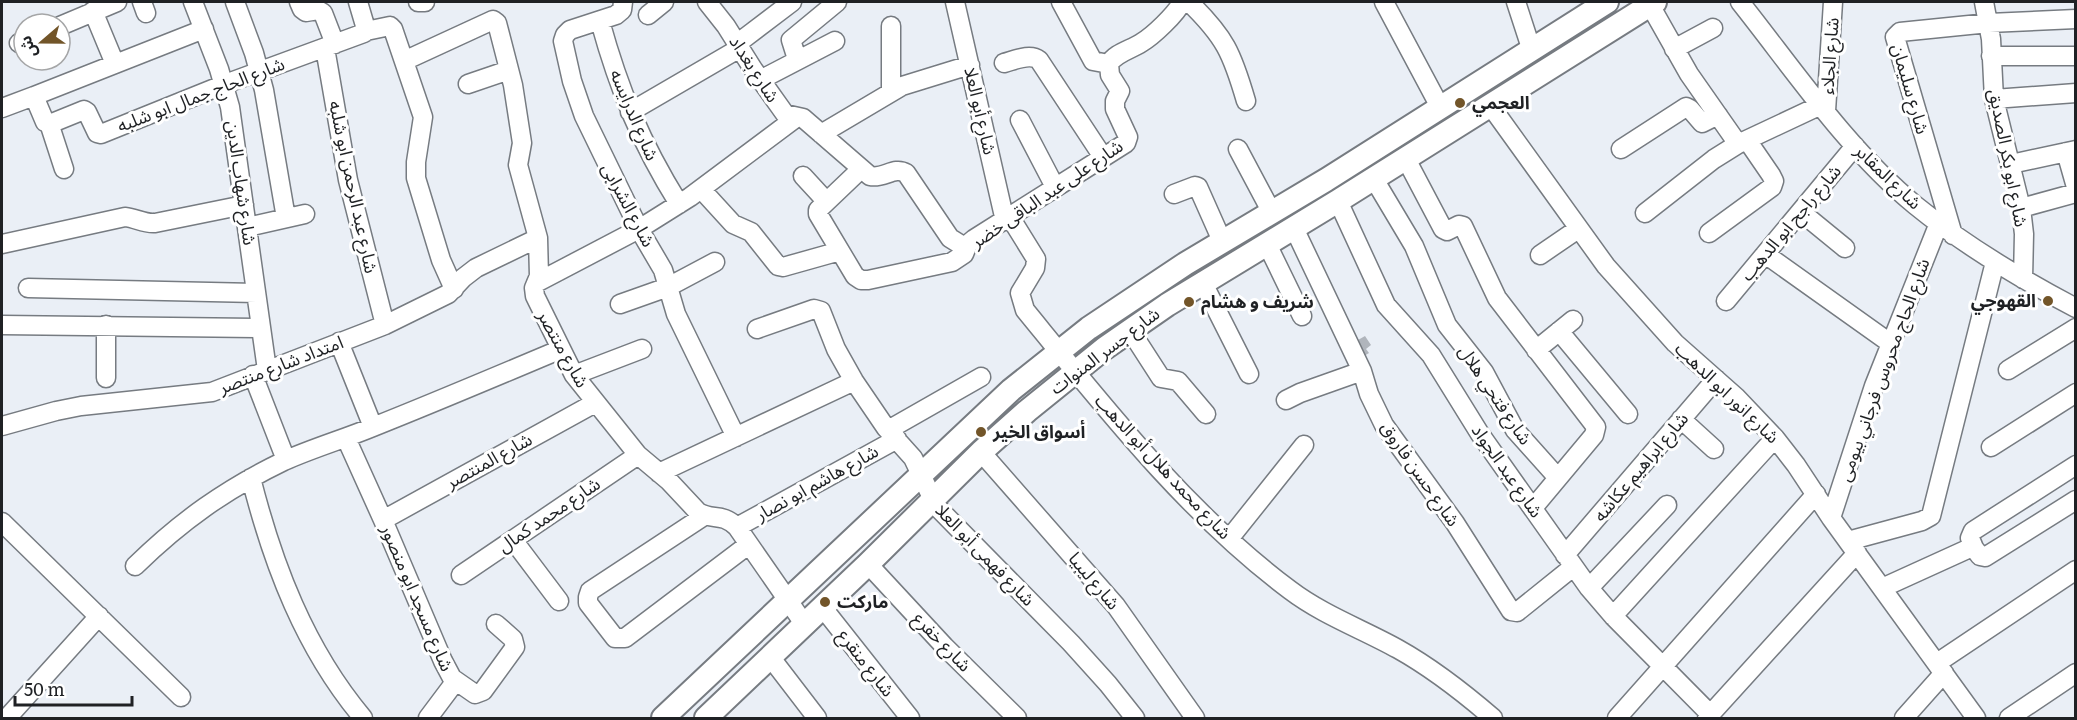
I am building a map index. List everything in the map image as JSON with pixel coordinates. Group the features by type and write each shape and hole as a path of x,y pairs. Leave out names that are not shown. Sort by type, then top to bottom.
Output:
{"street":[{"name":"شارع شهاب الدين","path":"193,2 225,84 230,107 261,328 260,372 286,460"},
{"path":"235,2 254,53 264,90 286,218"},
{"name":"شارع عبد الرحمن ابو شلبه","path":"299,2 306,12 318,10 323,13 330,46 348,180 385,325"},
{"path":"358,2 366,31 392,27 423,117 416,162 416,178 441,260 454,289"},
{"path":"418,2 425,2"},
{"name":"شارع الشرابى","path":"623,2 620,13 570,30 565,34 564,45 572,81 584,116 639,229 663,270 676,314 736,437"},
{"path":"648,15 664,2"},
{"name":"شارع بغداد","path":"706,2 785,114 802,118 861,169"},
{"path":"630,112 739,46 792,2"},
{"path":"797,59 791,40 837,2"},
{"name":"شارع أبو العلا","path":"955,2 1008,219"},
{"path":"1061,2 1093,61 1109,64 1115,57 1146,40 1176,11 1182,2"},
{"path":"1189,2 1209,21 1230,52 1246,101"},
{"path":"1383,2 1440,107"},
{"path":"1516,2 1531,48"},
{"name":"شارع المقابر","path":"1740,2 1855,146 1892,184 1946,229 1995,262 2023,279 2074,304"},
{"name":"شارع الجلاء","path":"1824,108 1833,2"},
{"name":"شارع ابو بكر الصديق","path":"1984,2 1989,23 1994,99 2021,208 2024,234 2023,279"},
{"name":"شارع جسر المنوات","path":"663,718 1011,390 1059,351 1120,306 1271,211 1326,180 1602,3"},
{"path":"1652,3 1674,49 1718,115 1772,175 1774,181 1772,187 1709,233"},
{"name":"شارع جسر المنوات","path":"709,717 805,626 981,452 1076,370 1130,330 1203,283 1374,179 1652,3"},
{"path":"72,20 105,5 115,64"},
{"path":"1989,23 2076,18"},
{"name":"شارع منتصر","path":"404,61 493,21 497,23 509,70 522,143 518,165 538,238 539,276 534,288 535,296 574,375 638,455 704,516"},
{"name":"شارع الدرايسه","path":"600,21 610,60 630,112 658,170 679,204"},
{"name":"شارع سليمان","path":"1946,229 1895,37 1900,32 1989,23"},
{"path":"891,26 891,91"},
{"path":"1674,49 1713,28"},
{"path":"2,108 204,29"},
{"name":"شارع الحاج جمال ابو شلبه","path":"50,123 84,110 97,133 101,134 366,31"},
{"path":"760,80 835,41"},
{"path":"1991,56 2076,56"},
{"path":"1005,63 1030,57 1039,60 1104,157"},
{"name":"شارع على عبد الباقى خضر","path":"840,251 855,276 864,280 952,262 964,254 974,239 1126,143 1128,139 1115,109 1115,101 1120,91 1110,75 1109,64"},
{"path":"821,134 891,91 914,81 970,65"},
{"path":"468,84 509,70"},
{"path":"1994,99 2076,93"},
{"path":"34,96 43,120 50,123 64,169"},
{"name":"شارع انور ابو الدهب","path":"1490,105 1606,266 1675,343 1716,379 1775,438 1976,718"},
{"path":"1621,149 1686,107 1702,123 1718,115"},
{"path":"1645,213 1714,159 1743,142 1824,108"},
{"path":"537,283 639,229 679,204 797,117"},
{"path":"1020,120 1055,187"},
{"name":"شارع راجح ابو الدهب","path":"1726,301 1855,146"},
{"path":"1238,149 1271,211"},
{"path":"2011,164 2071,151 2076,187"},
{"path":"1406,159 1443,229 1447,231 1461,225 1464,227 1497,298 1596,427 1594,435 1533,508"},
{"path":"701,189 733,224 751,232 778,266 783,267 840,251 818,214 819,208 861,169 875,178 901,170 906,173 950,238 966,249"},
{"path":"803,176 826,201"},
{"name":"شارع فتحي هلال","path":"1374,179 1418,253 1447,325 1484,372 1515,430 1558,478"},
{"path":"1174,194 1198,187 1222,241"},
{"path":"2021,208 2076,193"},
{"name":"شارع عبد الجواد","path":"1338,201 1386,305 1431,355 1480,434 1569,561 1613,616 1709,717"},
{"path":"2,244 125,217 154,224 244,206"},
{"path":"1801,212 1845,248"},
{"path":"247,227 305,214"},
{"path":"1008,219 1036,259 1035,268 1020,292 1021,300 1025,309 1059,351"},
{"name":"شارع حسن فاروق","path":"1294,228 1362,371 1369,394 1384,425 1455,523 1512,611 1517,612 1569,561"},
{"path":"1540,255 1578,229"},
{"name":"شارع الحاج محروس فرجاني بيومى","path":"1831,518 1890,343 1946,229"},
{"name":"امتداد شارع منتصر","path":"2,426 81,406 201,394 222,388 385,325 441,298 476,268 538,238"},
{"path":"1267,244 1302,316"},
{"path":"1765,254 1890,343"},
{"path":"620,304 668,287 715,262"},
{"path":"1709,717 1853,547 1931,516 1995,262"},
{"path":"1203,283 1249,374"},
{"path":"28,288 256,293"},
{"name":"شارع فهمى أبو العلا","path":"757,329 812,309 819,309 823,313 836,348 854,381 893,435 913,458 932,501 1071,642 1135,718"},
{"path":"2,325 261,328"},
{"path":"106,325 106,378"},
{"path":"1536,350 1566,325 1628,414"},
{"path":"2008,370 2076,328"},
{"path":"1130,330 1161,378 1178,381 1206,414"},
{"path":"339,342 373,427"},
{"path":"574,375 642,349"},
{"path":"135,566 188,518 217,497 286,460 346,438 560,350"},
{"name":"شارع محمد هلال أبو الدهب","path":"1059,351 1165,474 1229,539 1284,586 1308,603 1411,656 1493,718"},
{"path":"1286,400 1362,371"},
{"name":"شارع هاشم ابو نصار","path":"737,527 893,435 981,377"},
{"name":"شارع ابراهيم عكاشه","path":"1569,561 1716,379"},
{"path":"659,473 854,381"},
{"path":"1991,447 2076,393"},
{"name":"شارع المنتصر","path":"383,520 596,403"},
{"path":"1682,419 1713,449"},
{"name":"شارع مسجد ابو منصور","path":"346,438 442,661 455,682 473,693 481,693 516,645 513,639 496,624"},
{"path":"1613,616 1775,438"},
{"path":"1229,539 1304,445"},
{"name":"شارع ليبيا","path":"981,452 1116,606 1195,718"},
{"name":"شارع محمد كمال","path":"461,575 638,455"},
{"path":"2076,465 1973,531 1970,537 1974,548 1980,556 1985,557 2076,500"},
{"path":"251,478 272,556 299,618 322,660 347,699 363,718"},
{"path":"1617,718 1664,668 1816,494"},
{"path":"1589,588 1667,505"},
{"path":"748,545 625,638 615,638 588,603 590,591 704,516 726,518 737,527 805,626"},
{"path":"2,522 181,698"},
{"path":"513,540 559,601"},
{"path":"1882,588 1974,548"},
{"name":"شارع خفرع","path":"868,564 945,647 1017,718"},
{"path":"1904,718 1940,668 2076,570"},
{"name":"شارع منقرع","path":"823,608 910,718"},
{"path":"7,718 99,616"},
{"path":"771,658 817,718"},
{"path":"2008,718 2076,673"},
{"path":"428,718 455,682"}],"building":[{"path":"1365,336 1371,345 1366,349 1369,353 1359,359 1351,344"}],"place":[{"name":"العجمي","path":"1460,103"},
{"name":"القهوجي","path":"2048,301"},
{"name":"شريف و هشام","path":"1189,302"},
{"name":"أسواق الخير","path":"981,432"},
{"name":"ماركت","path":"825,602"}]}
